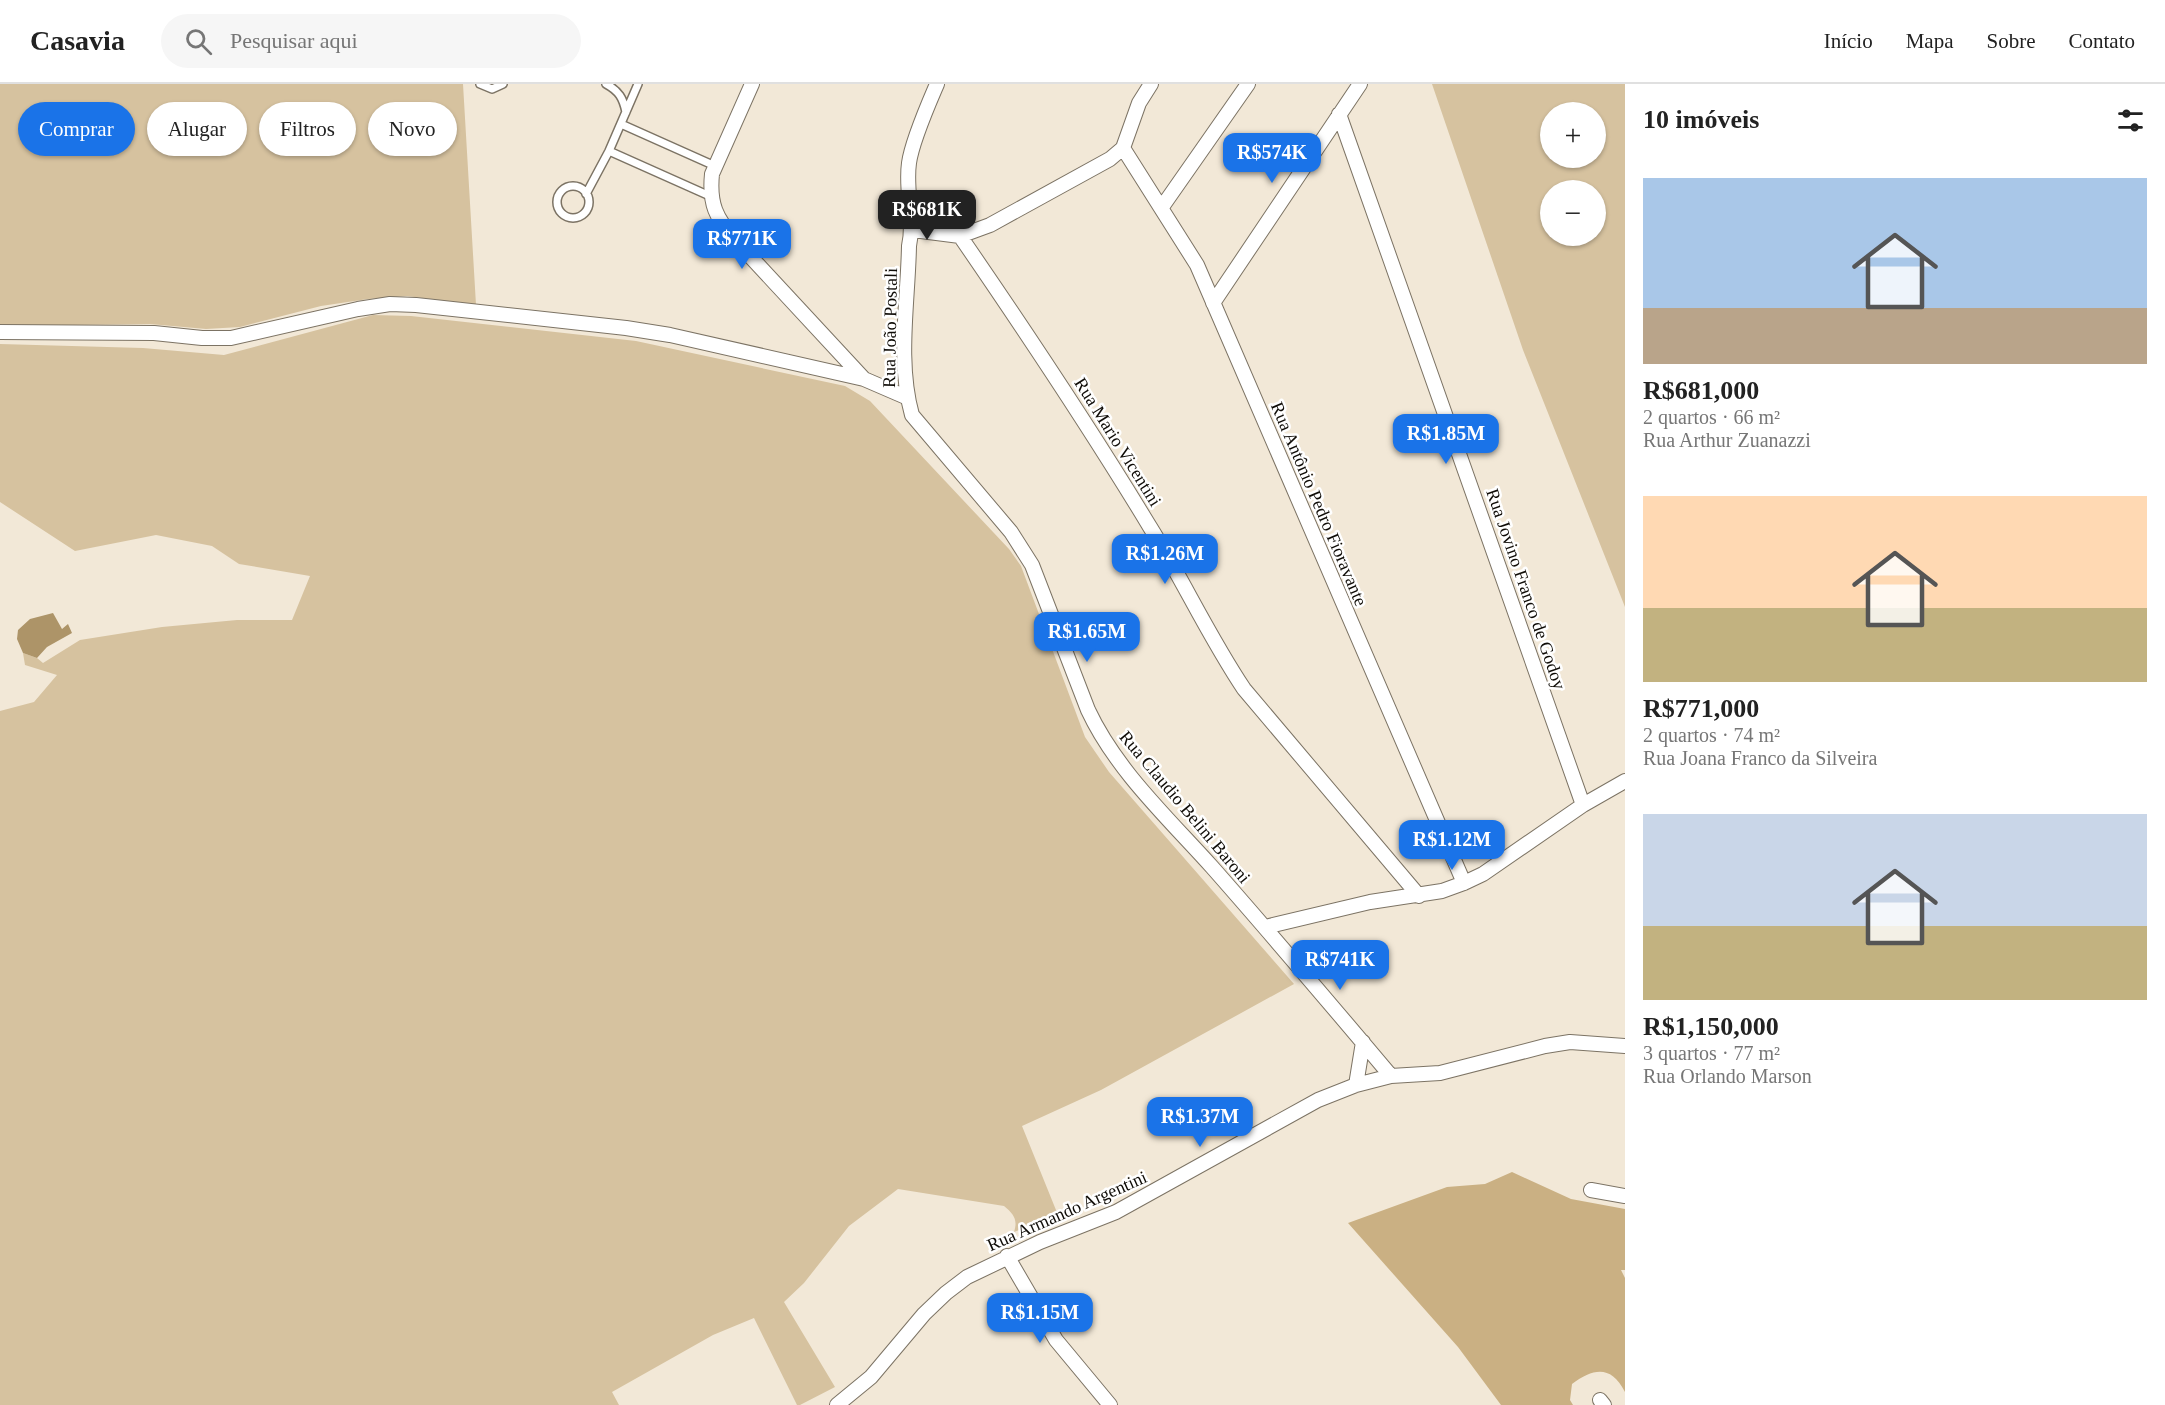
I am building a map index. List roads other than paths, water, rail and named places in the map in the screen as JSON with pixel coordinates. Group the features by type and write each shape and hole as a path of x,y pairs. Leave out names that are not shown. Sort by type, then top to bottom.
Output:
{"street":[{"path":"752,84 712,174 713,207 722,225 735,240 864,379"},
{"name":"Rua João Postali","path":"908,398 904,350 909,246 913,230 908,185 909,162 937,84"},
{"path":"913,230 960,236 990,225 1110,159 1124,148 1139,103 1151,84"},
{"path":"1162,207 1248,84"},
{"path":"1213,303 1360,84"},
{"name":"Rua Jovino Franco de Godoy","path":"1340,114 1583,805"},
{"name":"Rua Antônio Pedro Fioravante","path":"1124,148 1197,265 1464,883"},
{"name":"Rua Mario Vicentini","path":"960,236 1015,315 1118,474 1165,552 1219,652 1244,689 1419,896"},
{"path":"0,332 154,333 202,338 231,338 358,309 390,304 416,304 659,334 864,379 908,398"},
{"name":"Rua Claudio Belini Baroni","path":"908,398 912,415 1011,532 1032,565 1099,732 1120,763 1265,927 1391,1076"},
{"path":"1265,927 1370,903 1442,891 1464,883 1483,874 1583,805 1625,781"},
{"path":"1356,1085 1363,1042"},
{"name":"Rua Armando Argentini","path":"837,1405 871,1377 924,1314 967,1277 1007,1256 1116,1212 1308,1106 1356,1085 1391,1076 1440,1073 1545,1046 1570,1042 1625,1046"},
{"path":"1591,1190 1625,1196"},
{"path":"1007,1256 1056,1340 1110,1405"}],"lane":[{"path":"480,84 492,89 503,84"},
{"path":"606,84 614,88 623,98 626,112"},
{"path":"586,194 576,186 564,189 556,199 559,211 569,219 582,216 589,206 586,194 609,151 638,84"},
{"path":"621,124 715,166"},
{"path":"609,151 712,197"}]}
